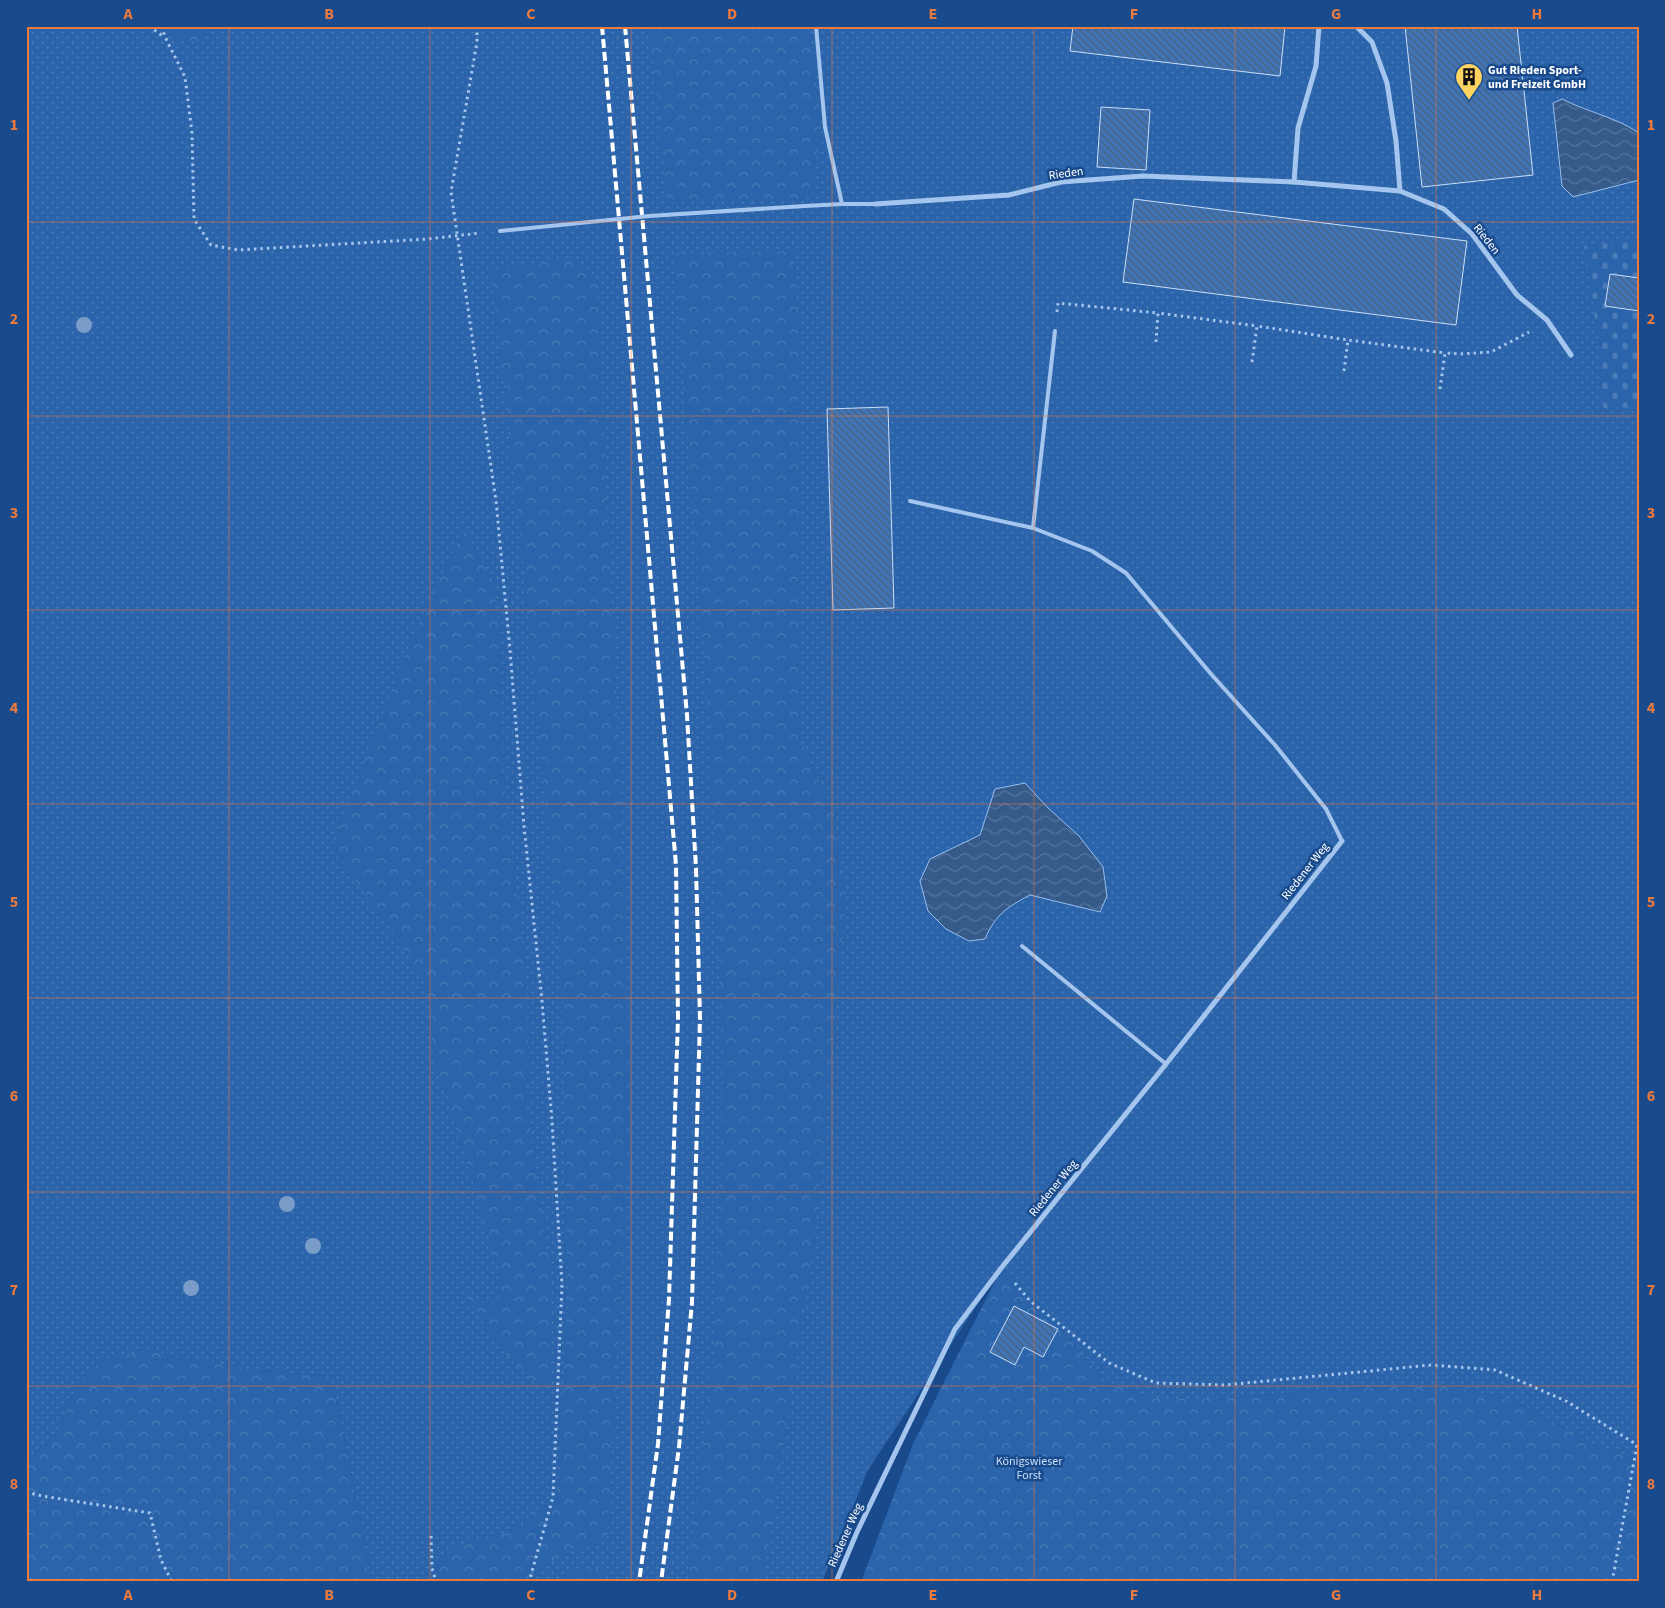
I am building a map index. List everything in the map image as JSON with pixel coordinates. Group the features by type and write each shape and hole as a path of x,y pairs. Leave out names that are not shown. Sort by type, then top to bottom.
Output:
{"street":[{"path":"1294,182 1298,128 1316,66 1319,26"},
{"path":"1356,26 1372,42 1387,82 1396,140 1400,191"},
{"name":"Rieden","path":"875,204 1009,195 1061,182 1142,176 1294,182 1400,191 1444,209 1472,234 1517,295 1547,320 1570,355"},
{"name":"Riedener Weg","path":"836,1582 856,1532 955,1328 1342,841"}],"lane":[{"path":"816,26 825,127 842,204"},
{"name":"Rieden","path":"500,231 658,216 805,206 875,204"},
{"path":"1033,528 1055,331"},
{"path":"910,500 1033,528 1092,551 1126,573 1211,674 1275,745 1326,809 1342,841"},
{"path":"1022,946 1166,1064"}],"path":[{"path":"149,26 165,38"},
{"path":"162,26 165,38 185,77 192,133 194,219 211,245 238,250 457,236 500,231"},
{"path":"477,26 477,42 451,192 498,521 524,826 542,1001 552,1121 562,1285 553,1496 529,1582"},
{"path":"1055,331 1058,302 1158,313 1460,354 1491,352 1518,339 1547,320"},
{"path":"1156,342 1158,313"},
{"path":"1252,362 1257,326"},
{"path":"1344,371 1348,340"},
{"path":"1440,389 1445,352"},
{"path":"1002,1267 1030,1300 1109,1363 1156,1383 1225,1384 1431,1365 1495,1370 1566,1400 1638,1446 1612,1582"},
{"path":"26,1492 150,1513 160,1560 172,1582"},
{"path":"431,1536 432,1568 436,1582"}],"green space":[{"path":"26,26 1639,26 1639,1461 1590,1443 1519,1403 1453,1385 1348,1388 1214,1399 1153,1399 1107,1382 1059,1327 1030,1301 1002,1267 868,1470 822,1582 373,1582 335,1393 322,1375 260,1371 76,1387 55,1436 26,1464"},
{"path":"163,26 207,26 206,43 165,37"},
{"path":"649,26 810,26 821,129 812,197 668,203"},
{"path":"1639,239 1639,278 1605,306 1639,311 1639,407 1603,408 1598,337 1584,246"},
{"path":"793,251 798,311 799,739 833,810 846,895 815,1237 763,1582 690,1582 690,1561 714,1354 723,1081 710,740 674,253"},
{"path":"574,257 597,286 620,780 631,1112 607,1540 575,1549 509,1582 425,1582 455,1546 508,1533 557,1496 568,1301 562,980 522,554 491,270"},
{"path":"464,529 496,586 505,794 527,984 529,1115 552,1292 551,1386 531,1380 497,1344 467,1295 484,1303 502,1302 500,1274 433,1055 427,988 401,944 331,847 411,640"},
{"name":"Königswieser Forst","path":"1002,1267 1030,1300 1059,1327 1107,1382 1153,1399 1214,1399 1348,1388 1453,1385 1519,1403 1590,1443 1639,1461 1639,1582 861,1582 913,1444"},
{"path":"150,1351 260,1371 322,1375 335,1393 373,1582 26,1582 26,1464 55,1436 76,1387 103,1359"},
{"path":"605,1567 603,1582 554,1582 567,1573"}],"water":[{"path":"1562,99 1621,123 1639,133 1639,180 1573,197 1562,186 1553,103"},
{"path":"1025,783 1047,807 1079,836 1103,867 1107,896 1100,912 1030,895 1003,912 993,924 985,939 969,941 946,929 928,911 920,881 930,859 980,835 995,789"}],"building":[{"path":"1073,26 1285,26 1280,76 1070,51"},
{"name":"Gut Rieden Sport- und Freizeit GmbH","path":"1405,26 1517,26 1533,175 1422,187"},
{"path":"1101,107 1150,110 1146,170 1097,167"},
{"path":"1134,199 1467,241 1456,325 1123,282"},
{"path":"1610,274 1639,278 1639,311 1605,306"},
{"path":"888,407 894,608 833,610 827,409"},
{"path":"1014,1306 1058,1329 1043,1357 1024,1347 1015,1365 990,1352"}],"railway":[{"path":"602,26 676,865 678,1018 669,1299 658,1444 639,1582"},
{"path":"625,26 687,715 696,868 700,1019 692,1302 679,1447 661,1582"}],"place":[{"name":"Gut Rieden Sport- und Freizeit GmbH","path":"1469,101"}]}
